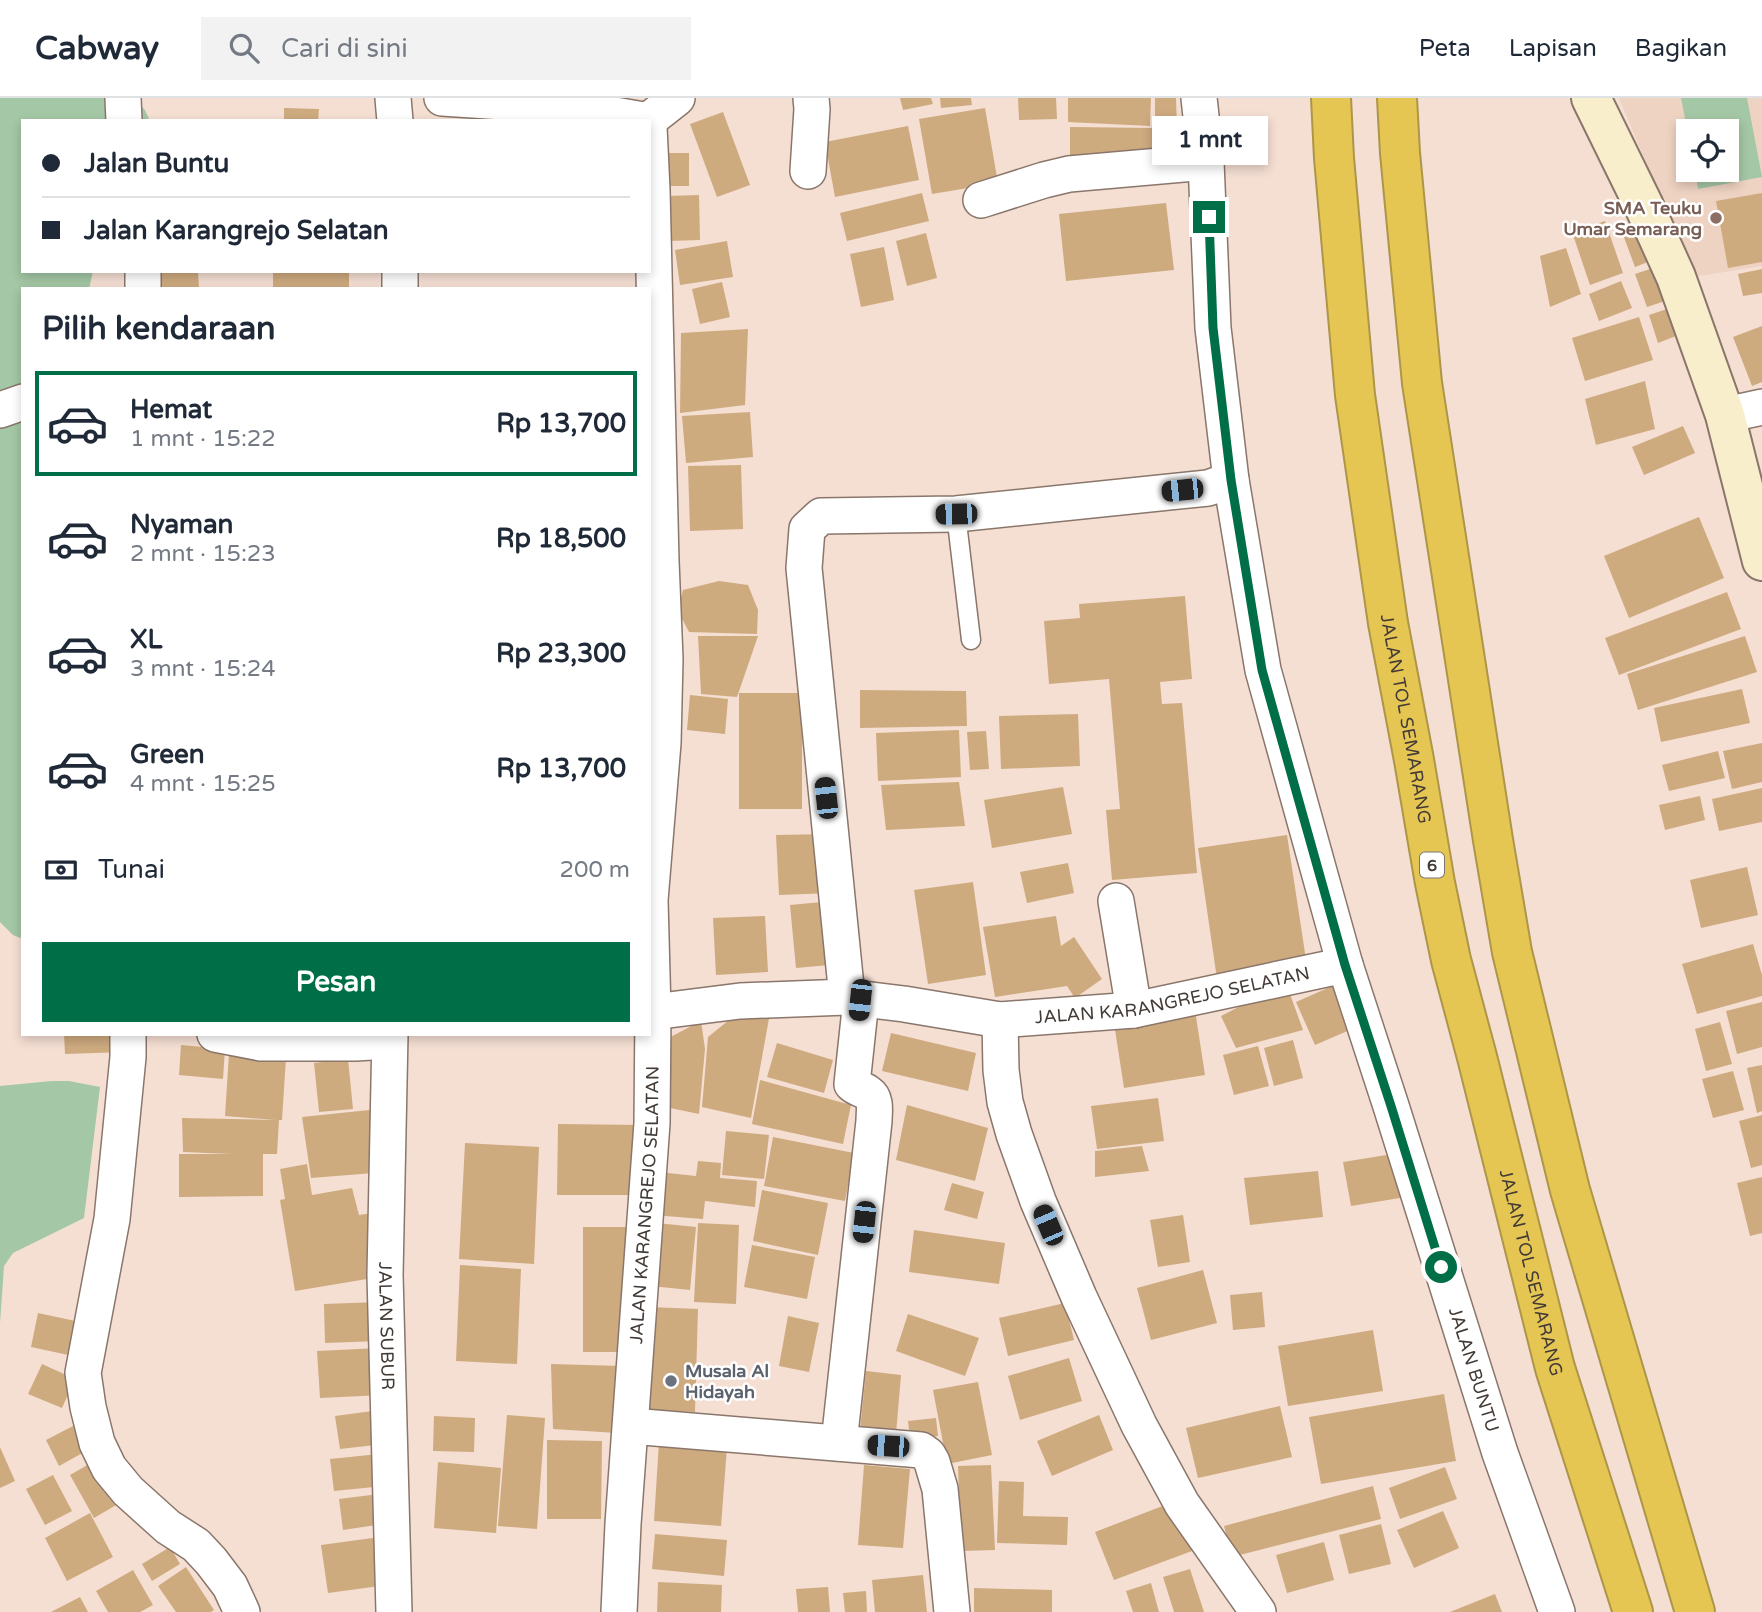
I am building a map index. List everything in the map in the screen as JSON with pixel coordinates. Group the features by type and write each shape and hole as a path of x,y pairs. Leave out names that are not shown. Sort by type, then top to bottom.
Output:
{"highway":[{"name":"JALAN TOL SEMARANG","path":"1331,98 1356,394 1388,623 1435,883 1451,960 1555,1368 1633,1612"},
{"path":"1397,98 1422,383 1512,952 1570,1190 1695,1612"}],"main road":[{"path":"1591,98 1676,276 1725,415 1762,561"}],"street":[{"path":"123,98 124,119"},
{"path":"393,98 395,119"},
{"path":"442,98 563,106 643,119"},
{"path":"650,119 677,98"},
{"path":"808,171 811,98"},
{"path":"1199,98 1206,162 1213,328 1231,480 1262,670 1345,965"},
{"path":"981,200 1069,174 1206,162"},
{"path":"651,165 665,659 663,743 651,888"},
{"path":"0,410 21,403"},
{"path":"1725,415 1762,407"},
{"path":"839,1443 874,1121 873,1099 852,1084 854,999 812,663 804,568 807,529 821,516 956,514 1208,488 1231,480"},
{"path":"1116,901 1134,1010"},
{"path":"651,937 653,1012"},
{"name":"JALAN KARANGREJO SELATAN","path":"620,1612 623,1524 652,1123 653,1012 740,1001 854,999 904,1004 1000,1020 1134,1010 1345,965"},
{"name":"JALAN BUNTU","path":"1345,965 1500,1453 1557,1612"},
{"path":"1000,1020 1001,1070 1005,1102 1014,1134 1038,1201 1079,1297 1139,1425 1182,1504 1258,1612"},
{"path":"128,1036 112,1219 83,1373 88,1407 97,1443 108,1468 128,1491 211,1561 230,1586 242,1612"},
{"name":"JALAN SUBUR","path":"225,1036 261,1043 355,1043 389,1037 386,1275 394,1612"},
{"path":"631,1426 921,1450 928,1455 935,1468 940,1489 952,1612"}],"lane":[{"path":"956,514 971,640"}],"shaded area":[{"name":"SMA Teuku Umar Semarang","path":"1619,98 1762,98 1762,266 1694,277"}],"green space":[{"path":"0,98 134,98 149,119 21,119 21,273 93,273 89,287 21,287 21,938 13,935 0,922"},
{"path":"1681,98 1747,98 1762,177 1739,181 1739,119 1685,119"},
{"path":"1697,182 1735,182 1698,189"},
{"path":"69,1081 100,1087 84,1218 13,1253 4,1266 0,1323 0,1086"}],"building":[{"path":"900,98 931,98 933,104 903,110"},
{"path":"940,98 971,98 972,105 941,108"},
{"path":"1018,98 1056,98 1057,119 1019,120"},
{"path":"1068,98 1151,98 1150,126 1068,122"},
{"path":"1155,98 1176,98 1178,160 1070,159 1070,127 1155,128"},
{"path":"284,108 319,109 318,119 284,119"},
{"path":"985,108 998,183 932,194 919,119"},
{"path":"723,112 750,185 717,197 690,124"},
{"path":"908,126 919,180 835,197 825,142"},
{"path":"664,153 689,153 689,186 664,186"},
{"path":"922,193 929,221 847,241 840,213"},
{"path":"1762,193 1762,262 1728,268 1716,201"},
{"path":"699,195 700,240 669,241 667,196"},
{"path":"1166,203 1174,270 1066,281 1059,214"},
{"path":"1605,221 1623,273 1590,285 1572,232"},
{"path":"1640,225 1653,260 1635,267 1622,232"},
{"path":"926,233 937,278 907,286 896,241"},
{"path":"727,241 733,277 680,285 675,250"},
{"path":"884,247 894,300 861,307 850,254"},
{"path":"1566,248 1581,294 1550,307 1540,256"},
{"path":"1653,268 1665,301 1647,307 1635,274"},
{"path":"1762,269 1762,293 1743,296 1738,274"},
{"path":"148,273 198,273 199,287 149,287"},
{"path":"273,273 349,273 349,287 273,287"},
{"path":"1621,281 1632,308 1599,321 1589,294"},
{"path":"722,282 730,317 700,324 692,289"},
{"path":"1667,309 1676,336 1658,343 1649,315"},
{"path":"1639,317 1653,360 1585,381 1572,338"},
{"path":"1762,326 1762,382 1752,386 1733,337"},
{"path":"748,329 745,405 680,413 681,333"},
{"path":"1645,381 1655,429 1596,445 1585,399"},
{"path":"750,412 753,457 686,463 682,416"},
{"path":"1683,426 1695,453 1644,475 1632,447"},
{"path":"741,465 743,529 690,531 688,466"},
{"path":"1699,517 1724,578 1629,618 1604,556"},
{"path":"719,581 748,585 758,610 757,634 689,632 678,611 683,590"},
{"path":"1727,592 1741,629 1619,675 1605,638"},
{"path":"1185,596 1192,679 1160,682 1162,704 1182,703 1197,873 1112,880 1106,810 1120,809 1109,679 1049,684 1044,621 1080,618 1079,604"},
{"path":"698,636 758,636 737,697 701,694"},
{"path":"1745,636 1757,672 1638,710 1627,674"},
{"path":"1742,689 1750,723 1661,742 1654,708"},
{"path":"860,690 966,691 967,726 860,728"},
{"path":"739,693 802,693 802,809 739,809"},
{"path":"690,695 728,699 725,734 687,730"},
{"path":"1078,714 1080,766 1001,769 999,716"},
{"path":"959,730 961,777 878,781 876,733"},
{"path":"986,731 989,769 970,770 967,732"},
{"path":"1762,743 1762,782 1732,789 1723,751"},
{"path":"1718,751 1725,778 1669,791 1662,765"},
{"path":"959,782 965,826 886,830 881,785"},
{"path":"1063,787 1072,834 992,848 984,800"},
{"path":"1762,788 1762,822 1719,831 1712,799"},
{"path":"1700,796 1705,820 1665,830 1659,805"},
{"path":"829,834 832,893 779,895 776,835"},
{"path":"1287,835 1307,966 1217,979 1198,848"},
{"path":"1068,863 1074,893 1027,903 1020,872"},
{"path":"1747,867 1758,915 1701,928 1690,880"},
{"path":"973,882 986,975 928,984 914,890"},
{"path":"833,901 840,964 796,968 790,905"},
{"path":"765,916 768,972 716,975 713,918"},
{"path":"1056,916 1061,946 1074,937 1102,979 1075,998 1067,986 995,997 983,927"},
{"path":"1753,944 1762,975 1762,996 1697,1014 1682,964"},
{"path":"1286,983 1303,1030 1236,1048 1221,1016"},
{"path":"1339,983 1359,1026 1315,1045 1296,1002"},
{"path":"1762,1002 1762,1047 1737,1054 1726,1011"},
{"path":"1195,1010 1205,1075 1124,1088 1114,1023"},
{"path":"770,1013 751,1118 702,1107 708,1037 734,1016"},
{"path":"701,1021 705,1049 699,1114 656,1105 657,1044"},
{"path":"1720,1022 1732,1064 1706,1071 1695,1029"},
{"path":"891,1033 976,1053 968,1091 882,1071"},
{"path":"64,1036 123,1036 124,1052 65,1054"},
{"path":"1293,1040 1303,1078 1274,1086 1264,1048"},
{"path":"777,1043 833,1060 824,1093 767,1077"},
{"path":"181,1045 225,1049 223,1079 179,1075"},
{"path":"1258,1046 1269,1086 1234,1095 1223,1055"},
{"path":"229,1054 286,1058 277,1154 263,1154 263,1196 179,1197 179,1154 232,1154 183,1152 182,1118 276,1120 225,1116"},
{"path":"348,1059 353,1109 319,1112 314,1063"},
{"path":"1762,1065 1762,1111 1757,1113 1747,1068"},
{"path":"1733,1071 1744,1110 1713,1118 1702,1079"},
{"path":"760,1080 851,1105 843,1144 752,1124"},
{"path":"1158,1098 1164,1141 1097,1149 1091,1106"},
{"path":"907,1105 988,1128 975,1181 896,1160"},
{"path":"379,1109 386,1172 311,1178 302,1117"},
{"path":"1762,1115 1762,1165 1751,1168 1739,1121"},
{"path":"558,1124 642,1125 642,1195 557,1195"},
{"path":"726,1131 769,1135 764,1179 722,1175"},
{"path":"773,1137 854,1153 845,1201 764,1186"},
{"path":"465,1143 539,1147 534,1264 459,1259"},
{"path":"1142,1146 1149,1171 1095,1177 1095,1151"},
{"path":"1399,1153 1406,1197 1351,1206 1343,1162"},
{"path":"698,1161 721,1163 720,1178 757,1181 755,1207 705,1201 703,1219 653,1215 658,1172 696,1176"},
{"path":"307,1164 312,1195 352,1188 359,1215 379,1212 385,1239 367,1244 367,1279 295,1291 280,1200 285,1199 280,1169"},
{"path":"1318,1171 1323,1217 1250,1225 1244,1178"},
{"path":"1762,1177 1762,1233 1750,1236 1737,1183"},
{"path":"952,1183 984,1192 977,1219 944,1210"},
{"path":"762,1190 828,1203 818,1255 753,1241"},
{"path":"1183,1215 1190,1262 1158,1267 1150,1220"},
{"path":"657,1223 696,1227 690,1290 651,1286"},
{"path":"698,1223 739,1225 736,1304 694,1302"},
{"path":"583,1227 629,1227 629,1352 583,1352"},
{"path":"914,1230 1005,1243 999,1284 909,1272"},
{"path":"752,1245 815,1257 807,1299 744,1287"},
{"path":"460,1265 521,1269 517,1364 456,1361"},
{"path":"1203,1270 1217,1323 1151,1340 1137,1288"},
{"path":"1262,1292 1265,1327 1233,1330 1230,1295"},
{"path":"379,1302 380,1341 325,1343 324,1304"},
{"path":"1065,1303 1074,1340 1008,1356 999,1318"},
{"path":"650,1307 698,1309 695,1412 646,1410"},
{"path":"38,1313 80,1322 73,1356 31,1347"},
{"path":"908,1314 979,1338 965,1376 896,1351"},
{"path":"788,1316 819,1323 809,1372 779,1366"},
{"path":"1373,1330 1383,1391 1288,1406 1278,1346"},
{"path":"380,1348 383,1395 320,1398 317,1351"},
{"path":"1069,1358 1082,1401 1020,1420 1008,1376"},
{"path":"42,1364 75,1379 62,1408 28,1394"},
{"path":"551,1364 622,1366 617,1433 553,1429"},
{"path":"866,1371 901,1375 896,1434 860,1430"},
{"path":"978,1382 992,1455 947,1464 933,1390"},
{"path":"1444,1394 1456,1461 1321,1484 1309,1417"},
{"path":"1280,1406 1292,1457 1198,1478 1186,1428"},
{"path":"380,1410 384,1444 340,1449 335,1416"},
{"path":"507,1415 545,1418 537,1529 498,1526"},
{"path":"1099,1415 1113,1450 1052,1476 1037,1441"},
{"path":"434,1416 475,1418 474,1452 433,1451"},
{"path":"936,1418 938,1436 910,1439 908,1421"},
{"path":"75,1425 88,1450 59,1466 46,1440"},
{"path":"547,1440 602,1441 601,1519 547,1519"},
{"path":"659,1442 727,1447 721,1526 654,1521"},
{"path":"0,1447 15,1481 0,1488"},
{"path":"379,1454 384,1486 334,1491 330,1459"},
{"path":"98,1459 123,1501 94,1518 70,1475"},
{"path":"438,1462 501,1468 496,1533 434,1528"},
{"path":"864,1465 910,1469 903,1548 858,1545"},
{"path":"991,1465 995,1550 961,1551 958,1466"},
{"path":"1445,1467 1457,1499 1400,1519 1389,1488"},
{"path":"53,1475 72,1511 45,1525 26,1489"},
{"path":"999,1481 1024,1482 1023,1516 1068,1517 1067,1545 997,1543"},
{"path":"1373,1486 1381,1519 1232,1557 1224,1526"},
{"path":"379,1494 383,1524 343,1530 339,1499"},
{"path":"1173,1502 1192,1551 1114,1580 1095,1532"},
{"path":"1443,1511 1459,1548 1414,1568 1397,1530"},
{"path":"90,1513 113,1557 67,1581 45,1538"},
{"path":"1381,1524 1391,1564 1349,1574 1339,1535"},
{"path":"655,1534 727,1540 724,1576 652,1569"},
{"path":"380,1537 387,1585 328,1593 321,1545"},
{"path":"1324,1542 1334,1580 1287,1593 1276,1555"},
{"path":"170,1547 180,1564 152,1581 142,1564"},
{"path":"186,1567 214,1610 211,1612 176,1612 158,1586"},
{"path":"1190,1569 1204,1612 1174,1612 1163,1577"},
{"path":"133,1570 153,1605 140,1612 108,1612 96,1591"},
{"path":"923,1575 927,1612 875,1612 872,1580"},
{"path":"658,1582 722,1585 721,1612 657,1612"},
{"path":"1151,1583 1159,1612 1133,1612 1126,1591"},
{"path":"828,1587 830,1612 798,1612 796,1589"},
{"path":"974,1588 1052,1590 1052,1612 974,1612"},
{"path":"866,1591 867,1612 845,1612 843,1593"},
{"path":"1495,1594 1502,1612 1450,1612"},
{"path":"80,1597 88,1612 51,1612"}],"place":[{"name":"SMA Teuku Umar Semarang","path":"1716,218"},
{"name":"Musala Al Hidayah","path":"671,1381"}],"route":[{"path":"1209,217 1213,328 1231,480 1262,670 1345,965 1441,1267"}]}
